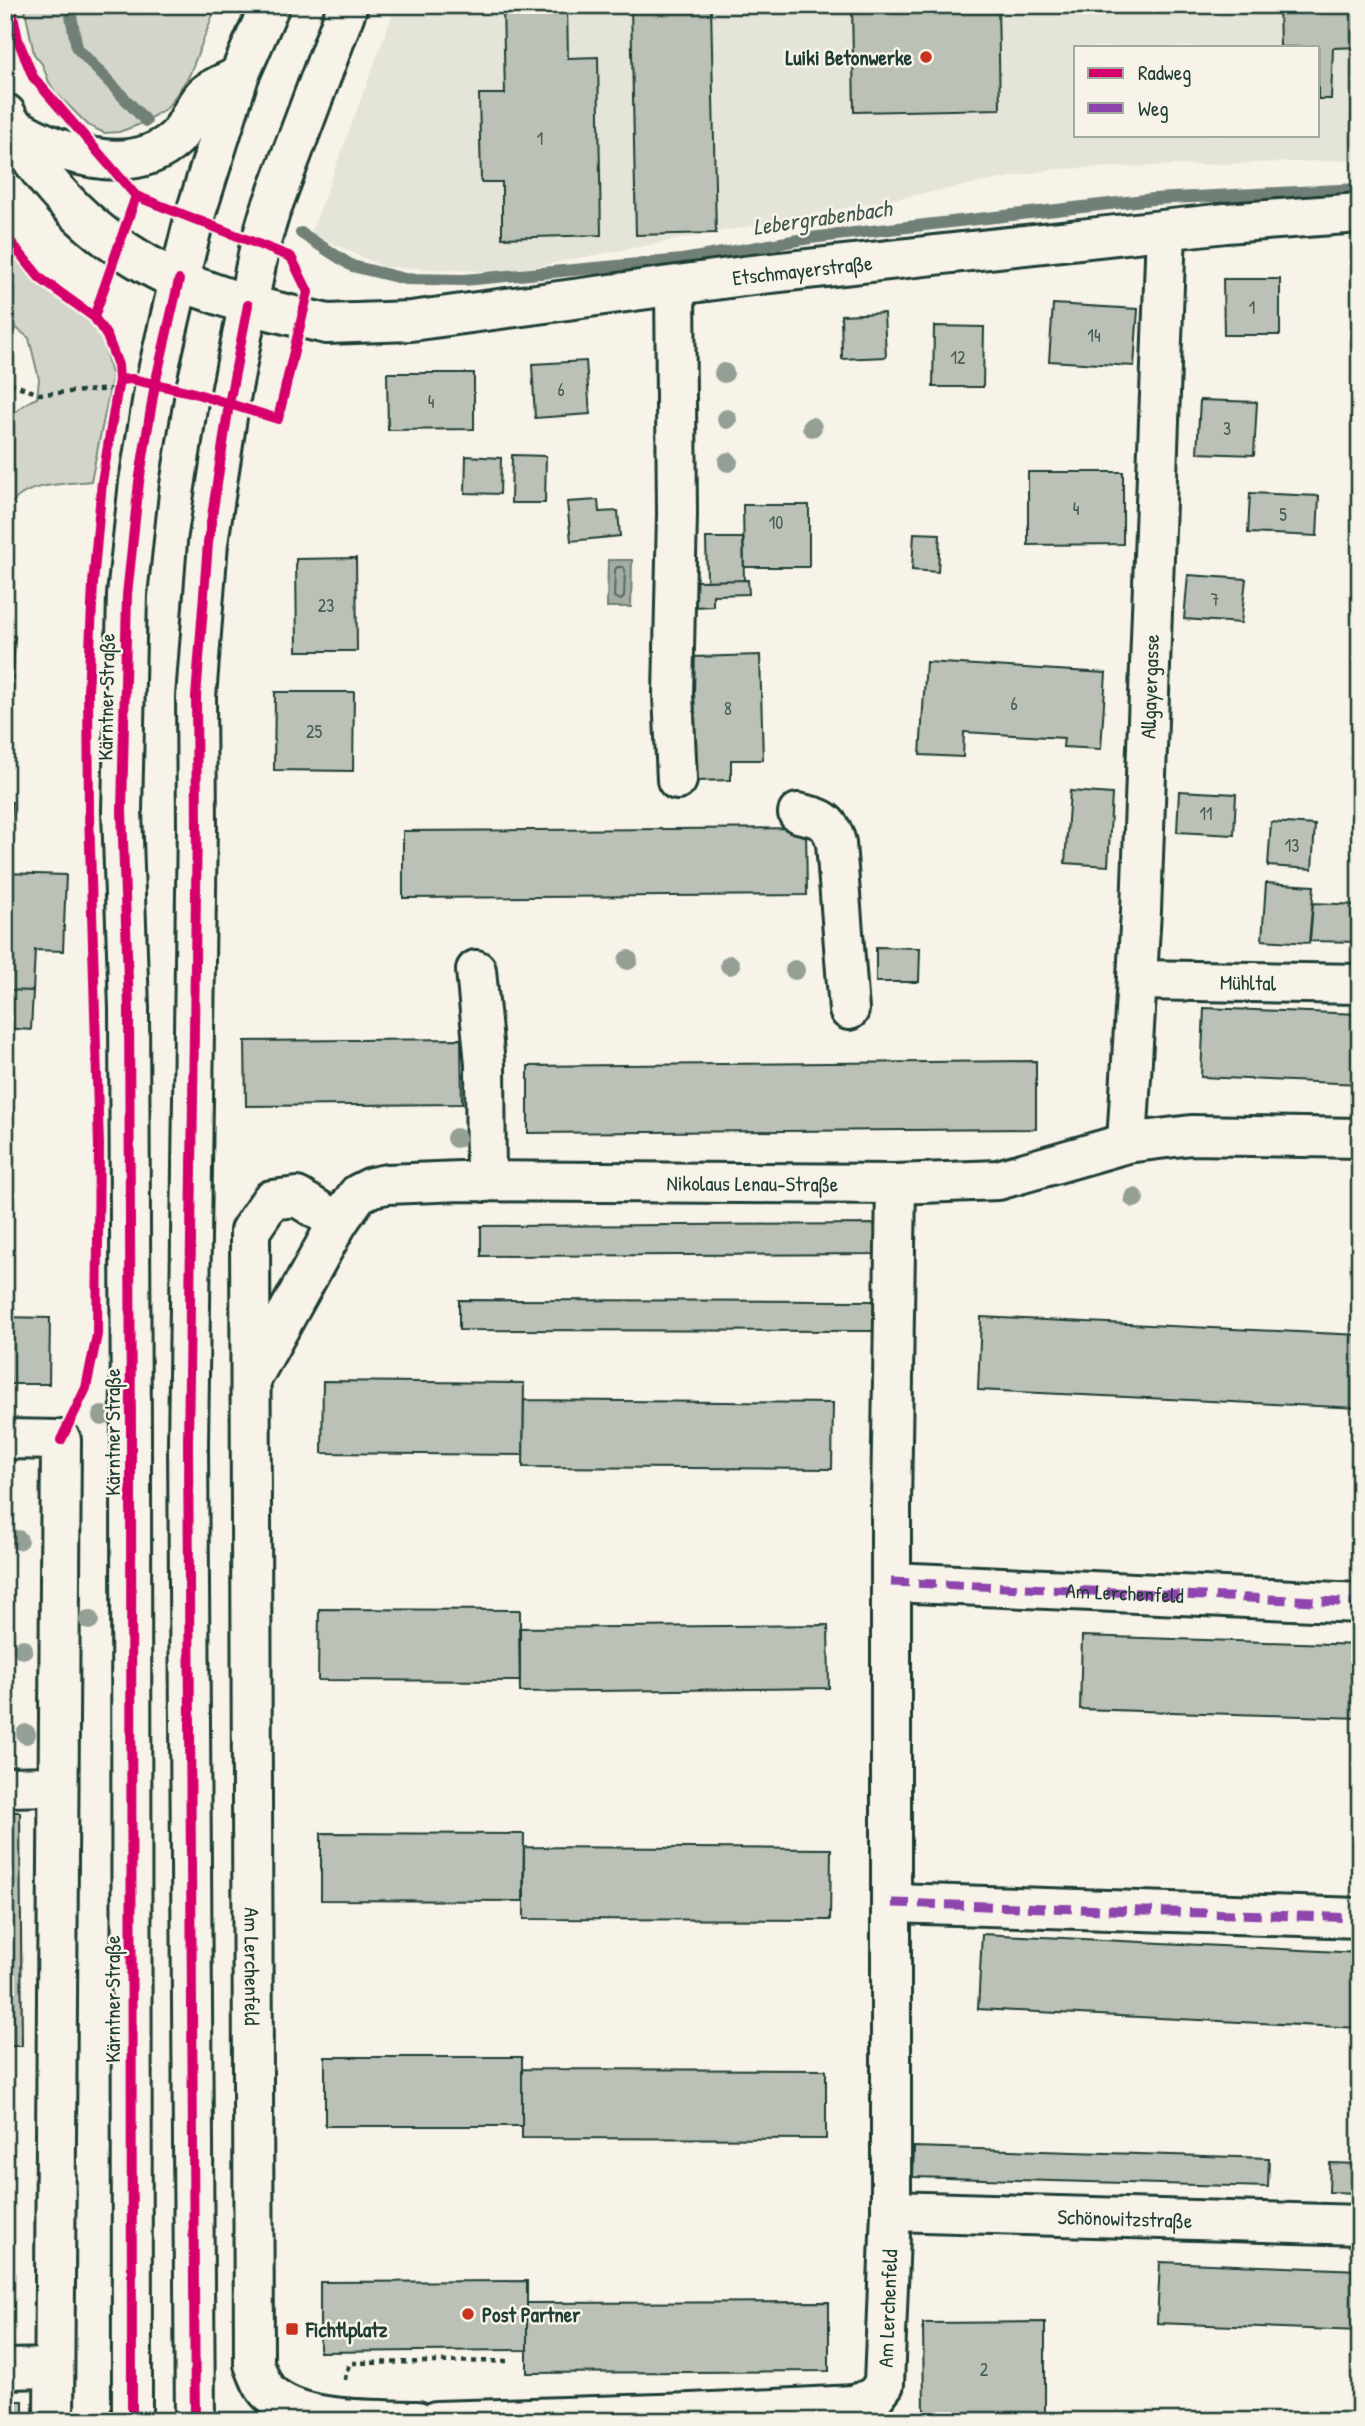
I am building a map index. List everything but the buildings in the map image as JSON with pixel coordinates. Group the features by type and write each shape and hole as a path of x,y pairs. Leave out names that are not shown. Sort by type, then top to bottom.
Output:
{"main road":[{"name":"Kärntner Straße","path":"132,2421 129,1008 122,811 127,596 139,482 137,387 178,280 194,219 239,76 270,5"},
{"path":"195,2421 188,1444 197,697 208,543 229,404 260,245 348,5"},
{"path":"8,118 36,141 83,156 125,159 144,155 174,140 184,129 202,96 239,76"},
{"name":"Etschmayerstraße","path":"8,118 46,180 90,225 149,265 178,280 248,305 327,324 411,321 675,286 1166,230 1360,213"},
{"name":"Allgayergasse","path":"1127,1143 1138,980 1166,230"},
{"path":"675,286 677,514 673,694 677,780"},
{"path":"798,813 825,821 833,830 849,1010"},
{"path":"476,970 485,1064 486,1182"},
{"name":"Mühltal","path":"1138,980 1360,984"},
{"name":"Nikolaus Lenau-Straße","path":"251,1380 338,1222 352,1200 372,1187 387,1184 486,1182 896,1184 998,1180 1127,1143 1191,1135 1360,1139"},
{"name":"Am Lerchenfeld","path":"436,2421 691,2413 863,2403 880,2392 886,2376 891,2211 891,1582 896,1184"},
{"name":"Am Lerchenfeld","path":"338,1222 297,1197 271,1200 250,1231 254,2364 268,2392 295,2409 343,2418 417,2421"},
{"path":"5,1439 61,1440 54,2421"},
{"name":"Am Lerchenfeld","path":"891,1582 1360,1603"},
{"path":"5,1787 58,1786"},
{"path":"892,1903 1360,1918"},
{"name":"Schönowitzstraße","path":"891,2211 1360,2225"},
{"path":"5,2369 54,2368"}],"path":[{"path":"10,383 39,394 137,387"},
{"path":"116,402 137,387"},
{"path":"345,2384 350,2363 510,2361"}],"shaded area":[{"path":"24,5 217,5 189,76 167,108 138,125 119,132 104,133 88,125 56,93 49,82 42,64 34,54"},
{"path":"396,5 1360,5 1360,160 1054,169 505,272 383,267 311,233"},
{"path":"5,243 38,280 91,320 104,343 112,379 91,481 30,490 11,504 5,515 5,432 17,411 37,398 39,379 29,338 5,319"}],"water":[{"path":"608,560 632,560 631,607 607,607"}],"waterway":[{"name":"Lebergrabenbach","path":"69,5 77,48 146,121"},
{"name":"Lebergrabenbach","path":"301,233 352,266 405,279 464,280 682,260 810,238 1153,199 1360,189"}],"marked path":[{"path":"891,1582 1360,1603"},
{"path":"892,1903 1360,1918"}],"cycle path":[{"path":"11,5 18,40 33,77 136,196 94,317"},
{"path":"119,380 131,379 191,392 278,419 308,292 291,257 136,196"},
{"path":"5,235 40,278 94,317 107,336 118,365 119,380 102,482 93,584 88,692 99,1146 97,1335 86,1388 61,1440"},
{"path":"132,2421 129,1008 122,811 127,595 139,482 155,384 179,280"},
{"path":"195,2421 188,1444 197,824 196,697 208,543 229,404 248,305"}],"place":[{"name":"Luiki Betonwerke","path":"926,57"},
{"name":"Post Partner","path":"468,2314"},
{"name":"Fichtlplatz","path":"292,2329"}]}
